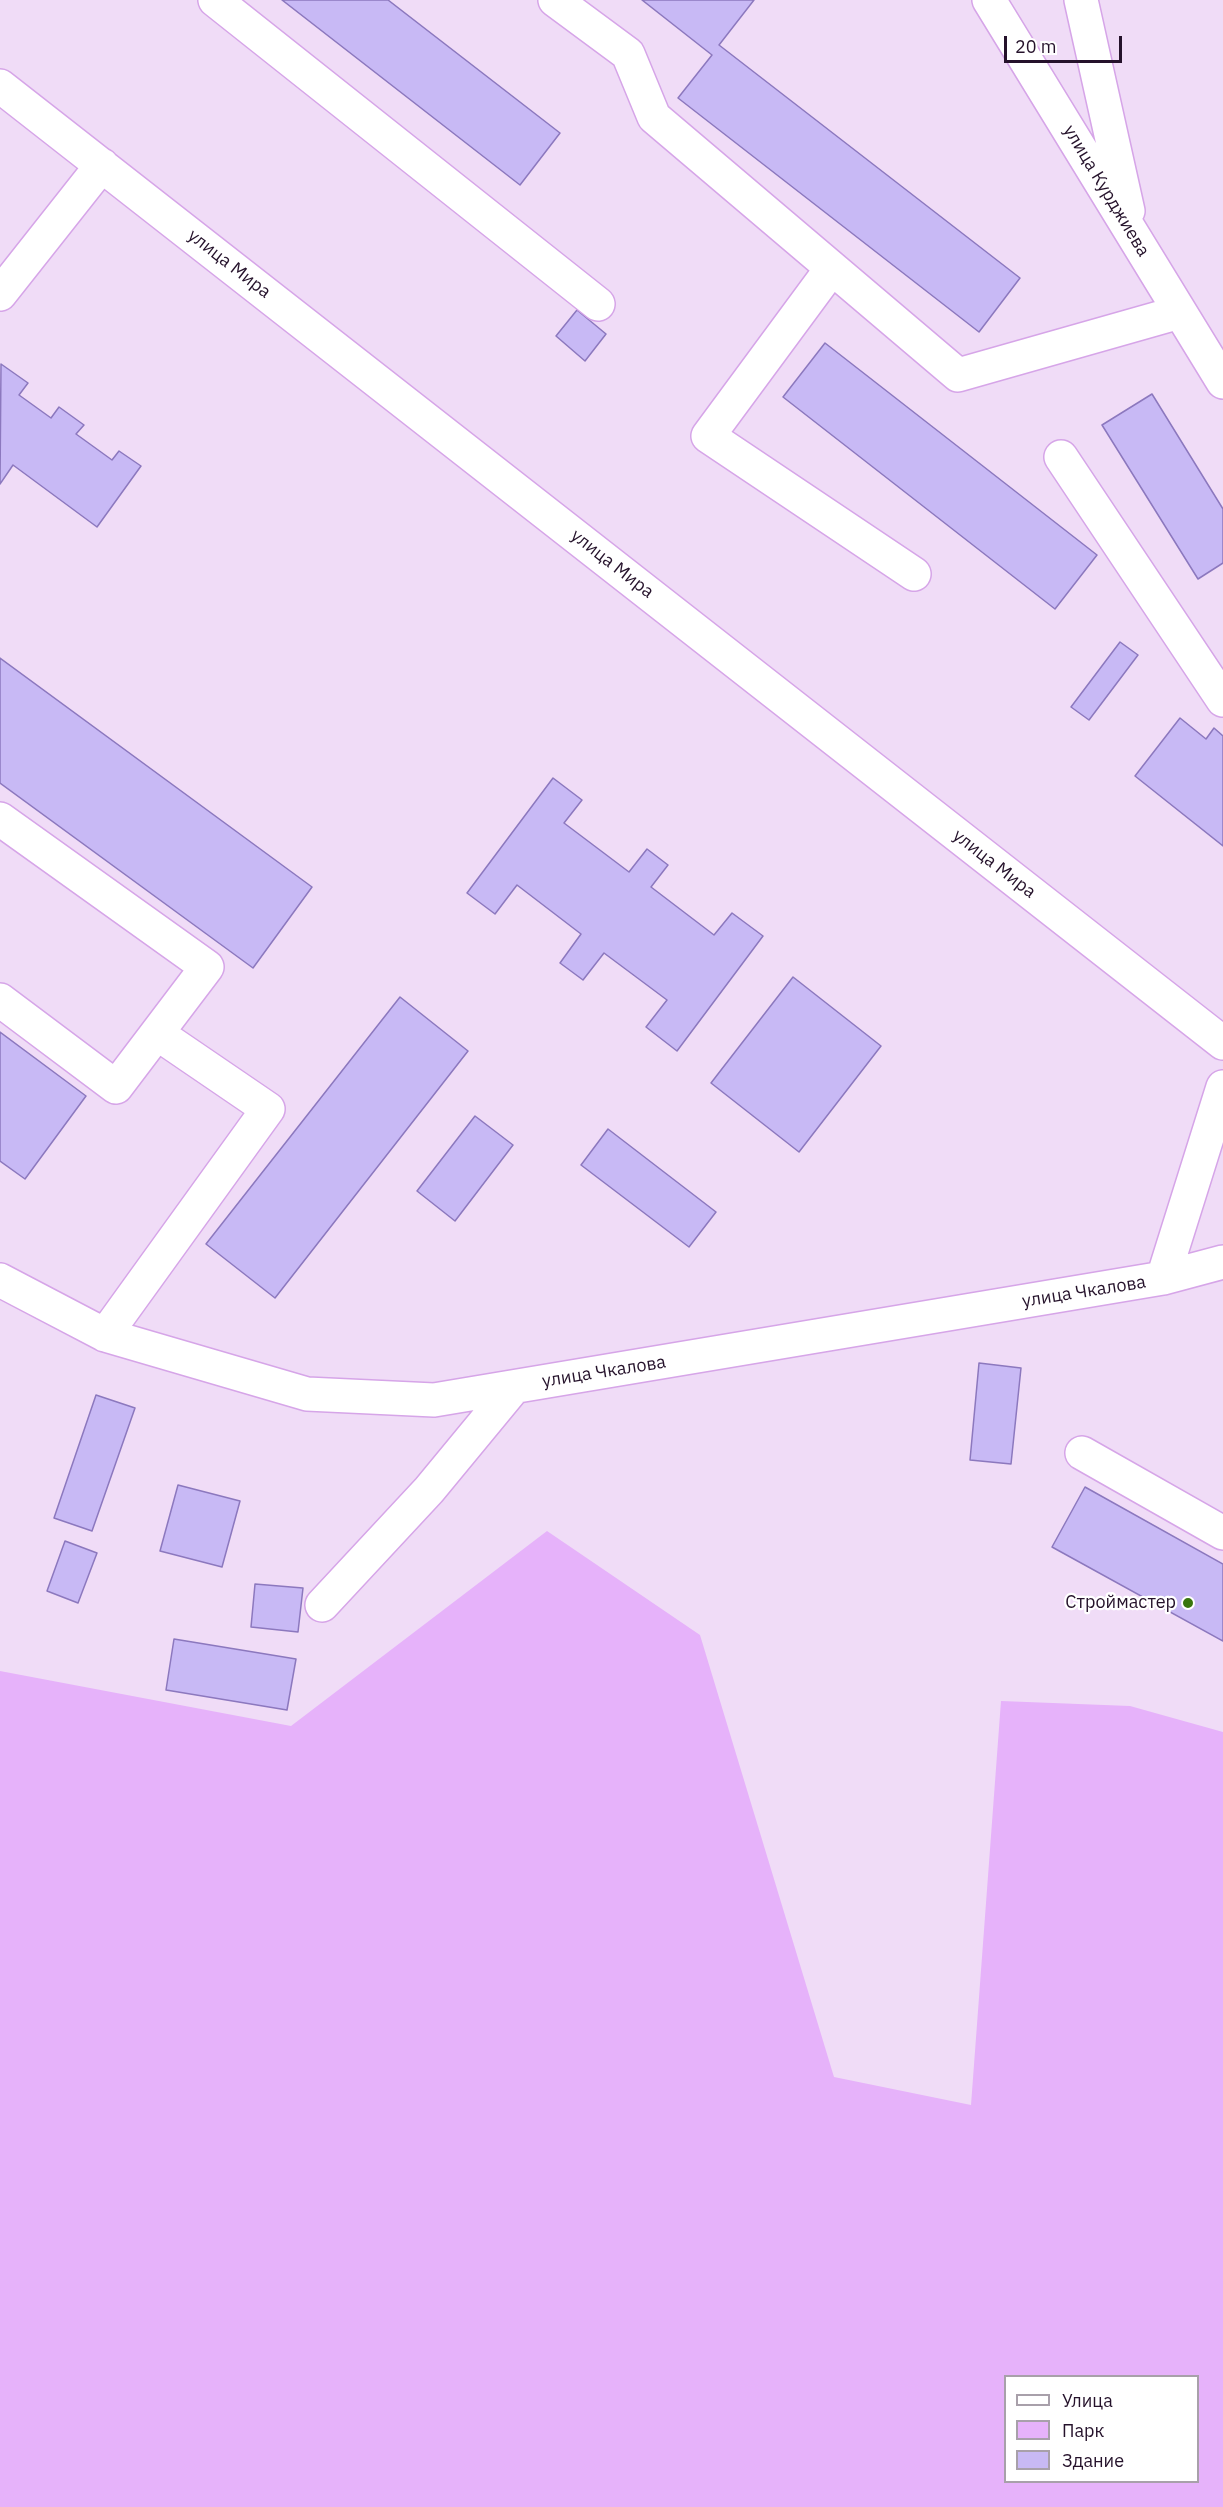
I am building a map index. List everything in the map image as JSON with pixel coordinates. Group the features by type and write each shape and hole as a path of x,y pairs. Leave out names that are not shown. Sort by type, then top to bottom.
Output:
{"street":[{"path":"215,0 598,304"},
{"path":"555,0 628,54 654,117 958,375 1180,312"},
{"name":"улица Курджиева","path":"989,0 1223,382"},
{"path":"1081,0 1133,236"},
{"name":"улица Мира","path":"0,86 1223,1043"},
{"path":"0,294 102,165"},
{"path":"832,268 708,436 914,574"},
{"path":"1062,457 1223,700"},
{"path":"0,819 207,967 116,1087 0,1000"},
{"path":"105,1335 268,1108 158,1034"},
{"path":"1163,1278 1223,1088"},
{"name":"улица Чкалова","path":"0,1280 105,1335 307,1394 434,1401 1163,1278 1219,1266"},
{"path":"322,1605 429,1490 514,1387"},
{"path":"1082,1453 1223,1533"}],"green space":[{"path":"547,1531 700,1635 834,2077 971,2105 1001,1701 1130,1706 1223,1732 1223,2507 0,2507 0,1671 291,1726"}],"building":[{"path":"282,0 388,0 560,133 520,185"},
{"path":"642,0 754,0 719,45 1020,278 979,332 678,98 712,55"},
{"path":"577,310 606,334 585,361 556,336"},
{"path":"825,343 1097,555 1055,609 783,397"},
{"path":"1,364 28,383 19,395 51,418 59,407 84,425 76,434 112,460 119,451 141,466 97,527 13,465 0,484"},
{"path":"1152,394 1223,509 1223,563 1198,579 1102,425"},
{"path":"1120,642 1138,655 1089,720 1071,707"},
{"path":"0,658 312,887 253,968 0,783"},
{"path":"1180,718 1206,739 1214,728 1223,736 1223,846 1135,776"},
{"path":"553,778 582,800 564,823 629,872 647,849 668,865 651,887 714,935 732,913 763,936 677,1051 646,1027 667,1000 604,953 583,980 560,963 581,934 517,885 495,914 467,893"},
{"path":"793,977 881,1046 799,1152 711,1083"},
{"path":"400,997 468,1051 275,1298 206,1244"},
{"path":"0,1032 86,1096 25,1179 0,1161"},
{"path":"475,1116 513,1145 455,1221 417,1191"},
{"path":"608,1129 716,1212 689,1247 581,1165"},
{"path":"979,1363 1021,1368 1011,1464 970,1460"},
{"path":"96,1395 135,1408 92,1531 54,1518"},
{"path":"178,1485 240,1501 222,1567 160,1551"},
{"name":"Строймастер","path":"1085,1487 1223,1564 1223,1641 1052,1547"},
{"path":"65,1541 97,1553 78,1603 47,1591"},
{"path":"255,1584 303,1588 298,1632 251,1627"},
{"path":"174,1639 296,1659 287,1710 166,1690"}],"place":[{"name":"Строймастер","path":"1188,1603"}]}
